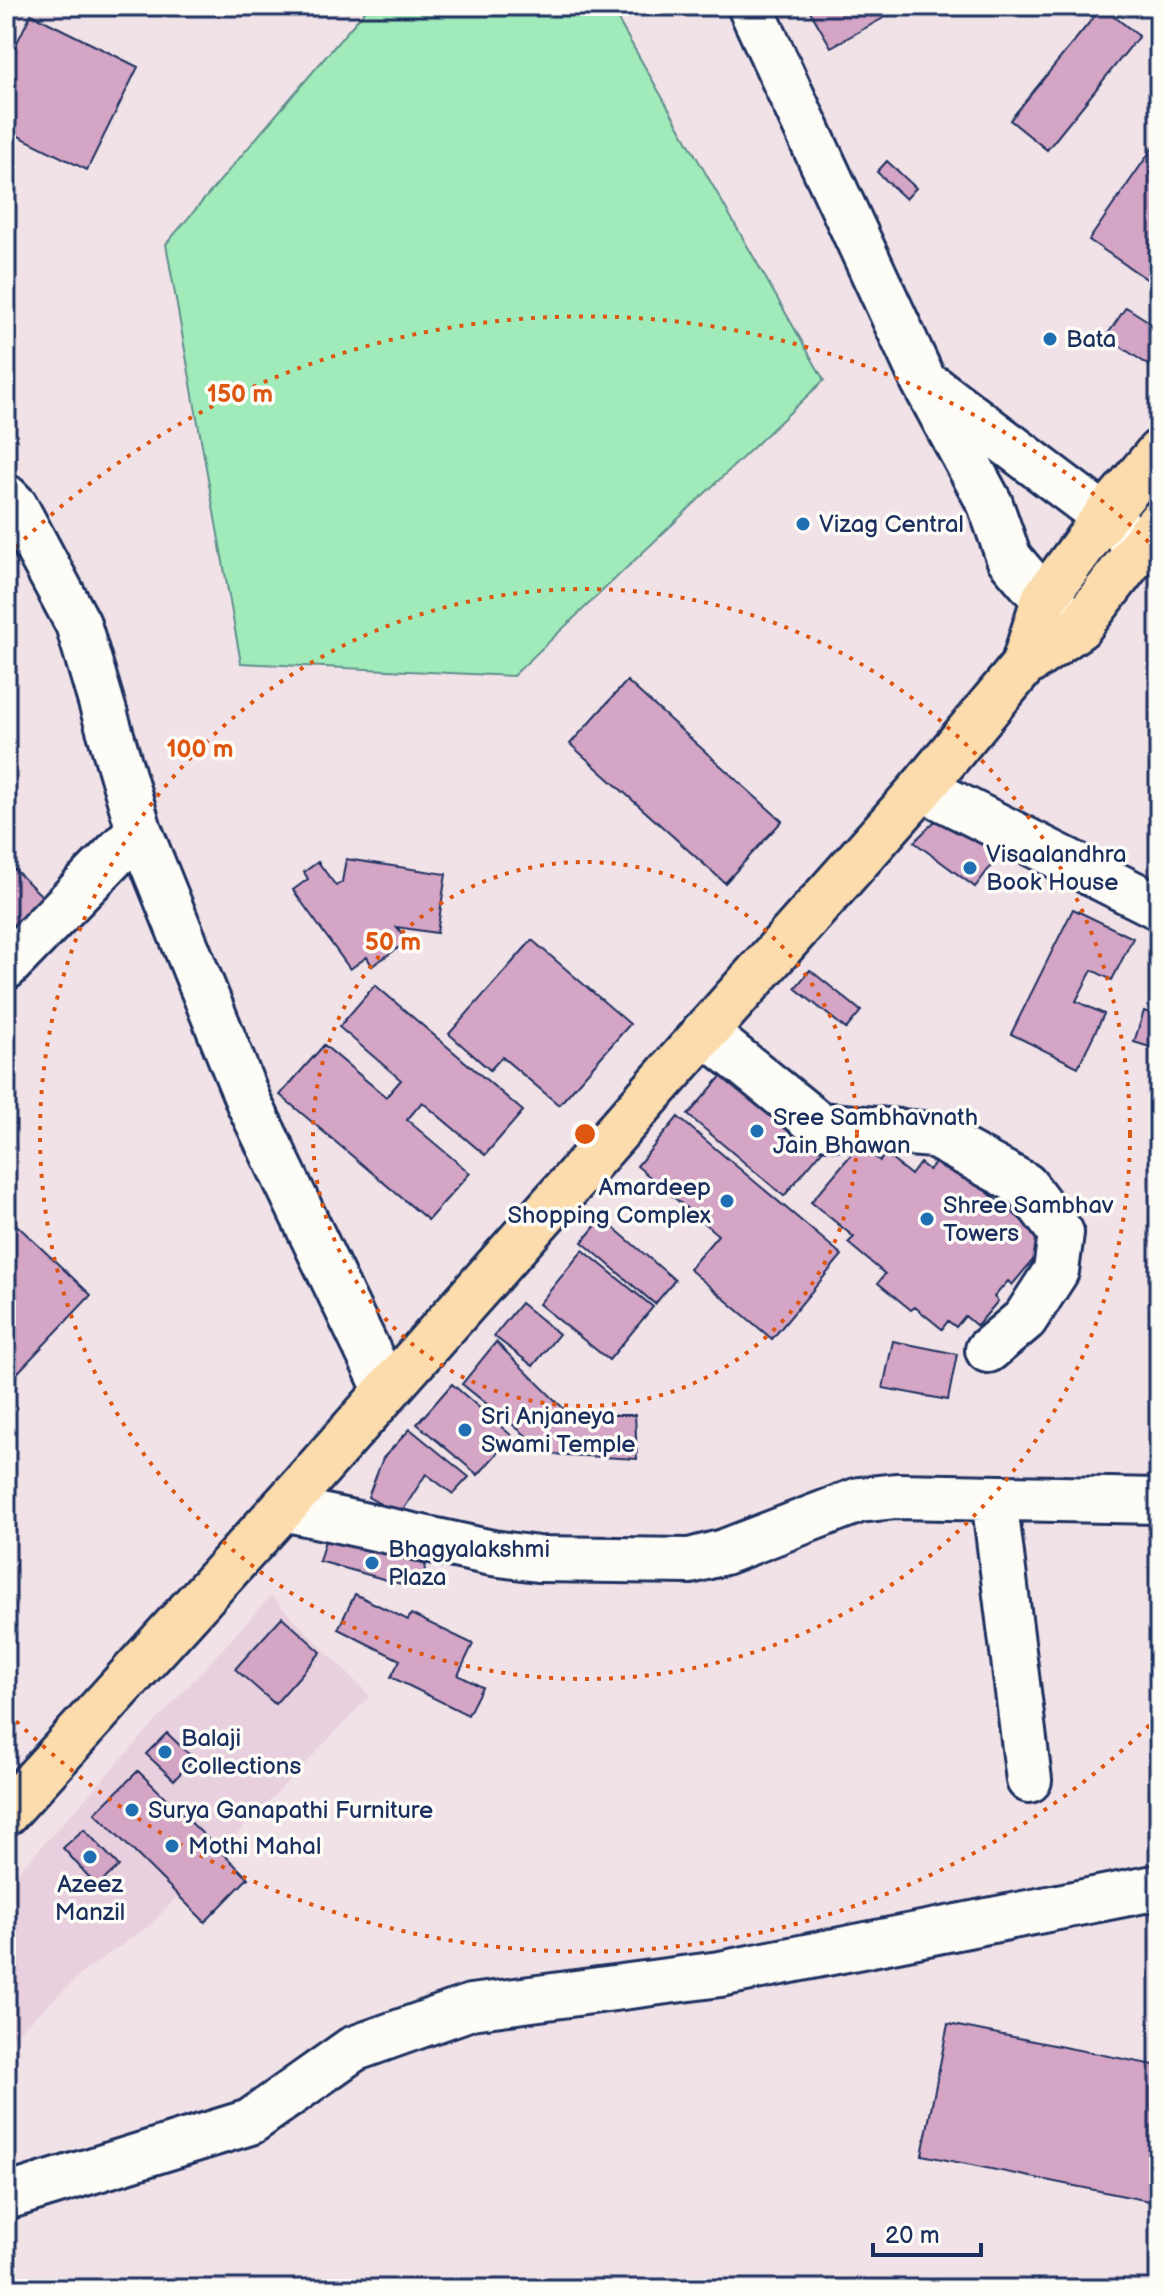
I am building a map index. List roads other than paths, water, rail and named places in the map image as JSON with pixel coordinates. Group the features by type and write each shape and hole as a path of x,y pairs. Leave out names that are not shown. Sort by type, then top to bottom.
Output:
{"main road":[{"path":"1023,666 1044,599 1105,516 1159,452"},
{"path":"6,1813 283,1508 922,788 1023,666 1079,627 1150,534"}],"street":[{"path":"750,6 923,380 990,504 1009,558 1044,599 1079,627"},
{"path":"923,380 1105,516 1150,534"},
{"path":"9,506 78,624 139,830 249,1103 386,1389"},
{"path":"922,788 1159,907"},
{"path":"6,967 139,830"},
{"path":"704,1032 819,1125 933,1135 1025,1185 1061,1233 1056,1271 1025,1319 988,1350"},
{"path":"283,1508 492,1553 538,1559 690,1561 724,1552 859,1500 896,1496 1159,1501"},
{"path":"994,1498 1029,1780"},
{"path":"6,2197 250,2122 353,2049 471,2007 720,1974 1159,1887"}],"place":[{"name":"Bata","path":"1050,339"},
{"name":"Vizag Central","path":"803,524"},
{"name":"Visaalandhra Book House","path":"970,868"},
{"name":"Sree Sambhavnath Jain Bhawan","path":"757,1131"},
{"name":"Amardeep Shopping Complex","path":"727,1201"},
{"name":"Shree Sambhav Towers","path":"927,1219"},
{"name":"Sri Anjaneya Swami Temple","path":"465,1430"},
{"name":"Bhagyalakshmi Plaza","path":"372,1563"},
{"name":"Balaji Collections","path":"165,1752"},
{"name":"Surya Ganapathi Furniture","path":"132,1810"},
{"name":"Mothi Mahal","path":"172,1846"},
{"name":"Azeez Manzil","path":"90,1857"}]}
